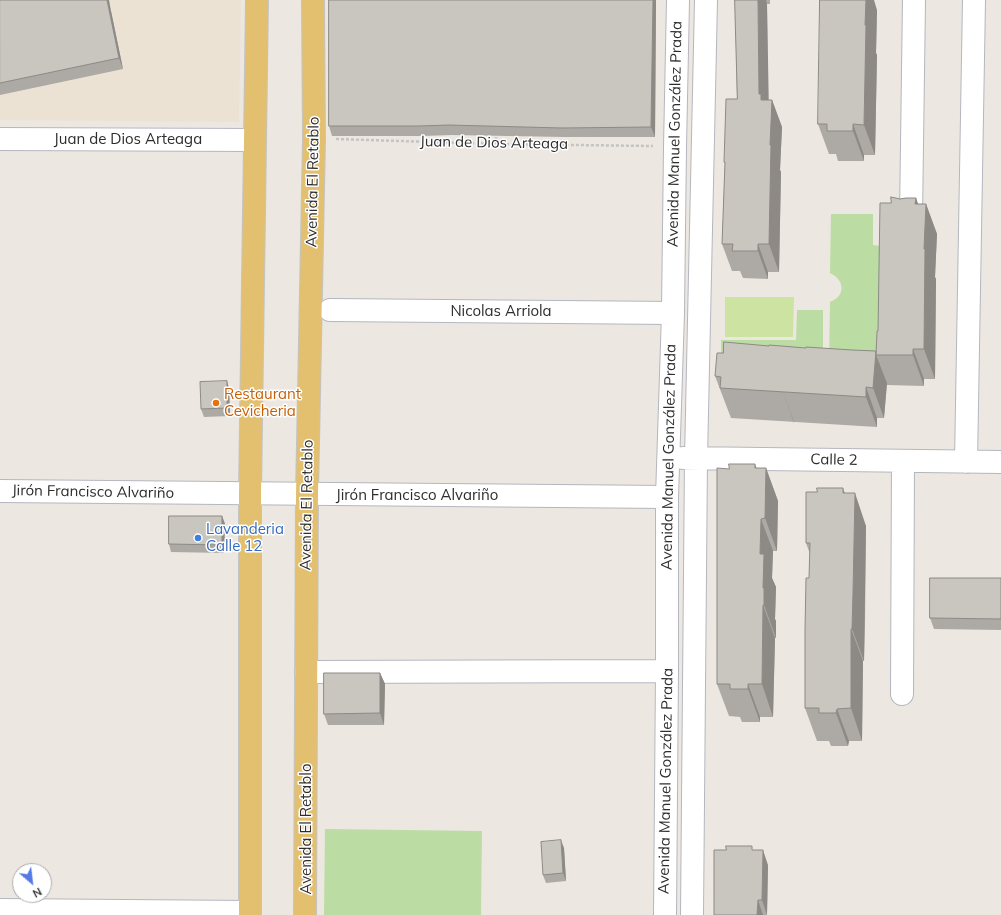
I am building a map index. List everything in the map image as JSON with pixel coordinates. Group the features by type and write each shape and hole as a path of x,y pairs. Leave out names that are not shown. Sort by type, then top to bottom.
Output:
{"main road":[{"path":"250,914 250,494 257,0"},
{"name":"Avenida El Retablo","path":"305,915 307,494 314,139 312,0"}],"street":[{"name":"Avenida Manuel González Prada","path":"665,915 667,497 673,313 674,146 678,0"},
{"name":"Avenida Manuel González Prada","path":"692,915 696,458 706,0"},
{"path":"911,217 914,0"},
{"path":"966,462 974,0"},
{"name":"Juan de Dios Arteaga","path":"0,139 255,140"},
{"name":"Nicolas Arriola","path":"330,310 673,313"},
{"name":"Calle 2","path":"668,458 1001,462"},
{"path":"902,694 903,461"},
{"name":"Jirón Francisco Alvariño","path":"0,491 667,497"},
{"path":"306,672 667,671"},
{"path":"0,910 250,914"}],"path":[{"path":"496,128 496,144"},
{"name":"Juan de Dios Arteaga","path":"314,139 496,144 674,146"}],"shaded area":[{"path":"0,0 241,0 239,122 0,120"}],"green space":[{"path":"831,214 873,214 873,245 881,246 880,364 829,363 830,302 839,296 842,288 839,280 830,273"},
{"path":"725,297 794,297 793,337 725,337"},
{"path":"797,310 823,310 823,363 721,355 721,340 796,340"},
{"path":"325,829 482,831 481,915 324,915"}],"building":[{"path":"0,0 107,0 119,58 0,83"},
{"path":"329,0 653,0 651,127 562,128 449,125 329,126"},
{"path":"735,0 758,0 759,94 761,94 761,100 772,100 769,244 758,244 758,251 732,251 733,244 722,244 726,99 737,99"},
{"path":"820,0 866,0 864,125 853,124 853,131 827,131 827,124 818,124"},
{"path":"891,197 900,199 916,198 915,204 926,204 924,249 924,349 913,349 913,355 876,355 878,331 880,203 891,203"},
{"path":"724,342 769,346 876,351 873,388 866,387 866,397 720,388 721,377 715,376 717,353 723,353"},
{"name":"Restaurant Cevicheria","path":"227,381 227,408 201,409 200,382"},
{"path":"729,464 755,464 755,468 766,468 765,518 761,519 760,554 764,554 762,684 748,684 748,689 730,689 730,684 717,684 717,468 729,469"},
{"path":"817,488 843,488 843,493 855,493 851,629 851,708 837,709 836,713 819,713 819,708 805,708 806,578 809,578 810,543 806,543 806,492 817,492"},
{"name":"Lavanderia Calle 12","path":"169,516 222,516 222,545 169,544"},
{"path":"930,578 1001,578 1001,619 930,618"},
{"path":"324,673 380,673 380,713 324,714"},
{"path":"561,840 563,873 543,875 541,842"},
{"path":"726,846 752,846 752,850 763,850 762,900 758,900 757,915 714,915 714,850 726,850"}],"place":[{"name":"Restaurant Cevicheria","path":"216,403"},
{"name":"Lavanderia Calle 12","path":"198,538"}]}
